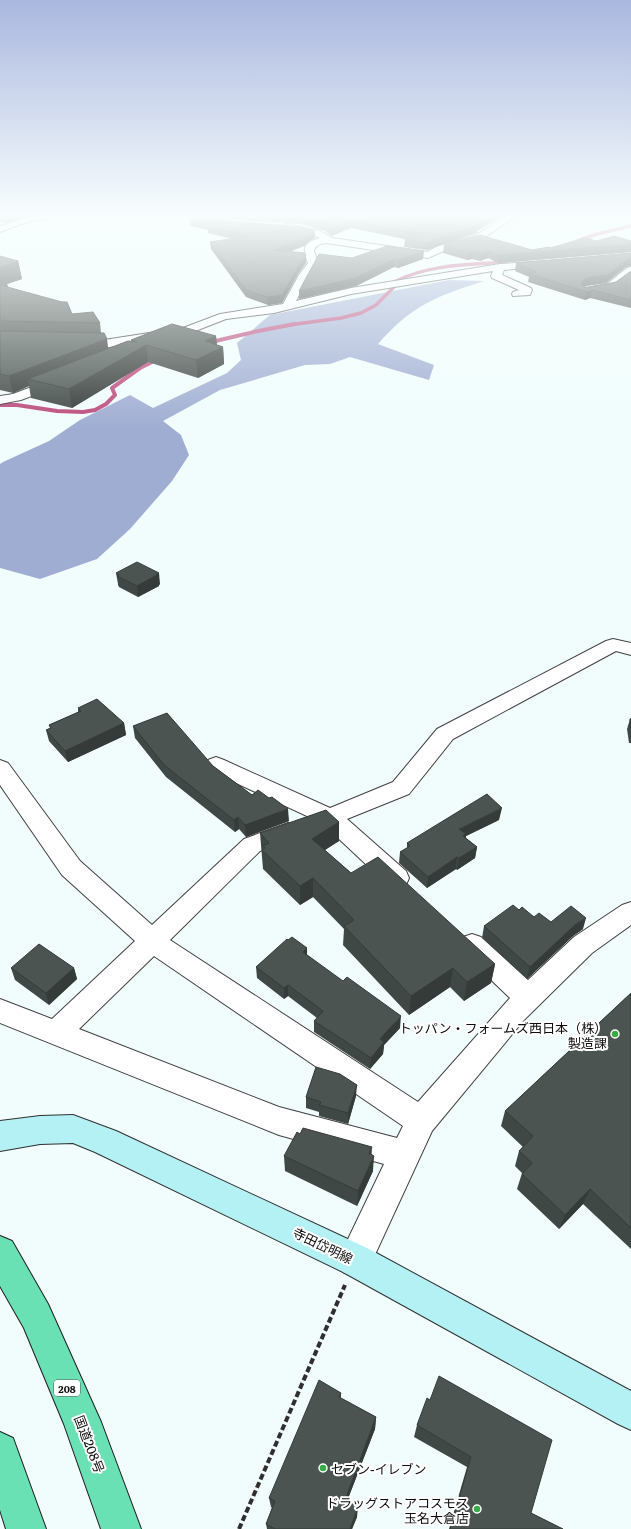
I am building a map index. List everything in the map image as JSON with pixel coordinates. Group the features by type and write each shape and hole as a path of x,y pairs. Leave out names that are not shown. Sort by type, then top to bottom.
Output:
{"highway":[{"name":"国道208号","path":"0,1253 36,1316 82,1422 122,1529"},
{"path":"0,1451 26,1529"}],"main road":[{"name":"寺田岱明線","path":"0,1136 40,1130 73,1130 119,1147 355,1260 631,1411"}],"street":[{"path":"288,306 298,287"},
{"path":"135,351 179,332 224,316 274,310 351,291 374,287"},
{"path":"517,294 526,293 527,290 521,287"},
{"path":"586,292 590,289 611,291 615,287"},
{"path":"67,344 104,344 179,332"},
{"path":"0,400 16,397 67,378"},
{"path":"56,1034 252,845 330,817 401,788 445,734 613,646 631,649"},
{"path":"216,765 330,817 412,891"},
{"path":"0,768 71,868 152,941 421,1120"},
{"path":"355,1260 421,1120 514,1012 583,945 631,912"},
{"path":"459,934 529,998"},
{"path":"0,1011 279,1121 404,1155"}],"path":[{"path":"239,1529 355,1260"}],"shaded area":[{"path":"411,287 465,287 439,297 414,311 390,331 378,344 434,365 429,380 350,357 330,364 305,365 220,390 163,421 181,435 189,455 172,481 130,529 97,559 40,579 0,568 0,464 49,441 80,420 130,395 153,408 227,373 241,360 237,343 270,315"}],"building":[{"path":"0,287 9,287 62,302 67,302 72,314 93,312 100,323 0,321"},
{"path":"244,287 286,287 282,295 267,297 246,290"},
{"path":"301,287 315,287 299,291"},
{"path":"572,287 631,287 631,300 592,290 587,292"},
{"path":"172,324 216,336 205,341 223,347 196,360 146,345 69,389 28,379 128,341 137,342 131,340"},
{"path":"0,331 104,333 107,339 9,376 0,374"},
{"path":"137,562 159,573 137,586 117,576 119,575 116,573"},
{"path":"97,699 124,723 65,751 46,730 51,728 49,725 81,711 78,708"},
{"path":"167,713 213,766 252,795 258,790 269,798 272,797 288,809 245,825 238,817 234,820 164,765 133,726"},
{"path":"487,794 502,808 459,829 466,834 463,836 477,847 459,858 457,857 428,877 400,852 410,846 407,843"},
{"path":"326,810 339,822 312,839 351,873 378,857 495,964 467,982 453,968 411,996 344,926 354,920 313,878 300,886 262,850 265,848 263,846 269,843 260,833"},
{"path":"513,905 519,910 522,907 534,917 539,913 551,922 571,906 586,918 576,924 530,967 484,926"},
{"path":"292,937 307,948 303,952 343,981 347,977 401,1016 380,1039 384,1042 371,1058 314,1021 323,1011 288,985 284,988 256,967 287,939 288,940"},
{"path":"39,944 74,968 46,993 11,968"},
{"path":"631,993 631,1228 590,1189 565,1215 522,1174 532,1163 519,1151 533,1136 505,1111"},
{"path":"316,1067 340,1074 357,1085 348,1113 319,1105 321,1102 306,1097"},
{"path":"303,1128 372,1147 369,1153 374,1156 358,1191 284,1156 297,1132 300,1134"},
{"path":"439,1376 552,1440 531,1513 563,1529 450,1529 471,1457 417,1425 427,1398 430,1400"},
{"name":"セブン-イレブン","path":"319,1380 341,1393 339,1397 376,1417 345,1500 358,1507 350,1529 275,1529 266,1524 275,1501 269,1498"}],"waterway":[{"path":"291,325 341,318 361,313 376,305 394,287"},
{"path":"207,343 291,325"},
{"path":"0,405 17,405 57,411 83,412 95,410 106,404 115,395 112,388 140,368 158,359"}],"place":[{"name":"トッパン・フォームズ西日本（株） 製造課","path":"615,1034"},
{"name":"セブン-イレブン","path":"323,1468"},
{"name":"ドラッグストアコスモス 玉名大倉店","path":"477,1509"}]}
